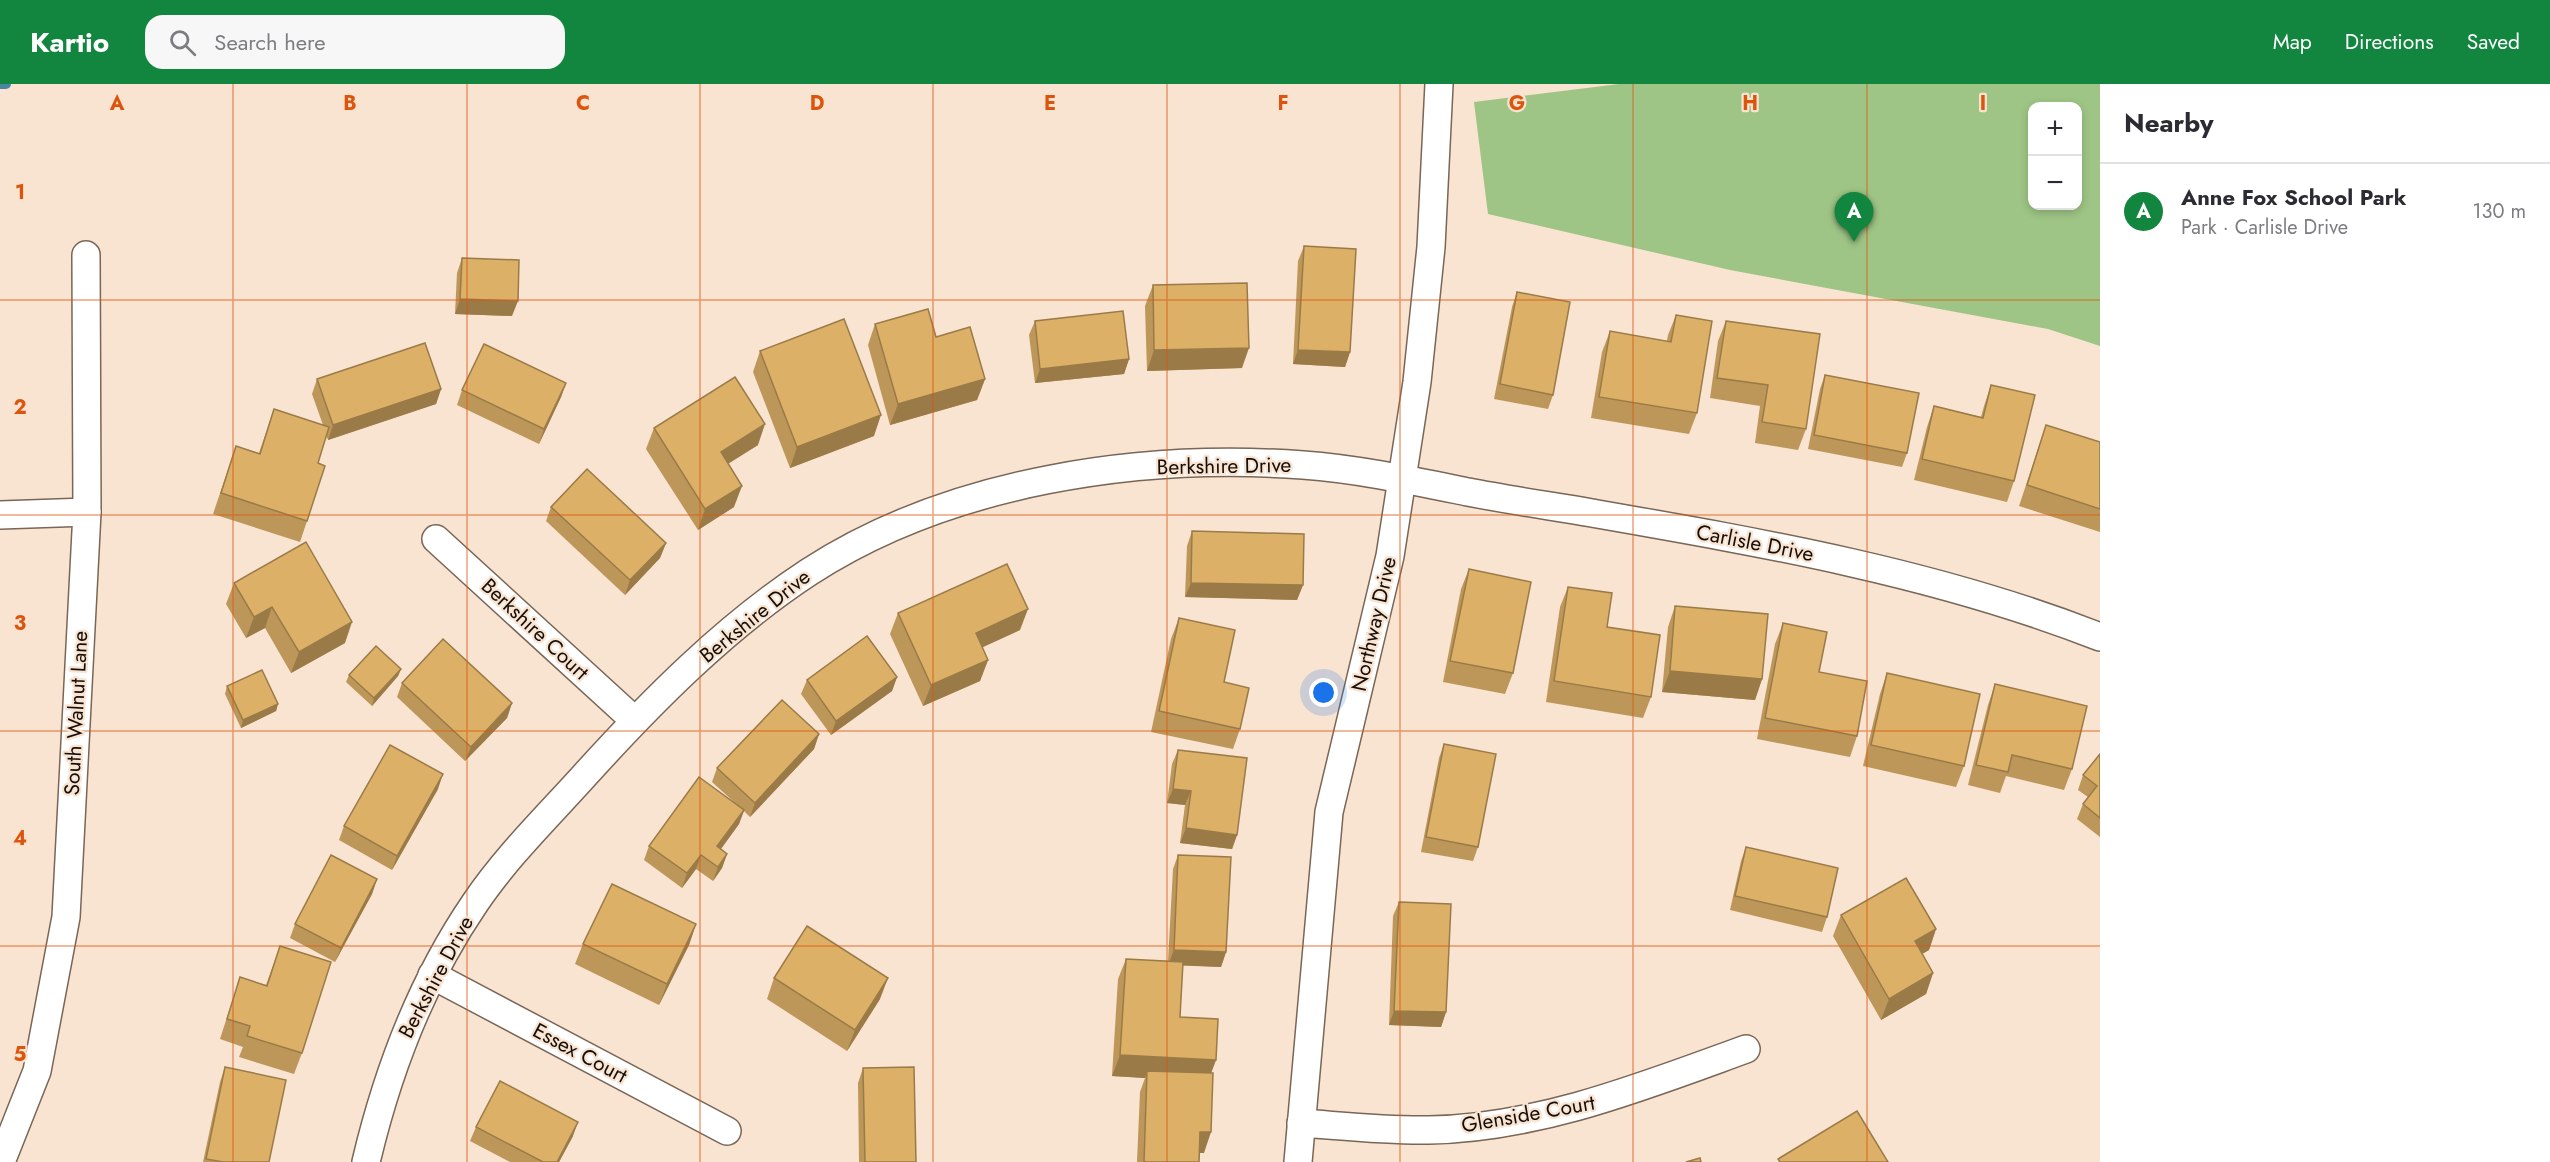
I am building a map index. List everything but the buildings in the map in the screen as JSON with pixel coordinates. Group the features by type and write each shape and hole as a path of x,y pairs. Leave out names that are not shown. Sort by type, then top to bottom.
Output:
{"street":[{"name":"Northway Drive","path":"1298,1162 1329,812 1377,618 1404,479 1431,247 1439,84"},
{"name":"South Walnut Lane","path":"2,1162 38,1071 66,917 87,512 86,255"},
{"name":"Berkshire Drive","path":"366,1162 382,1099 404,1033 432,975 478,899 513,855 634,720 732,630 809,572 873,537 933,513 1021,484 1093,471 1171,464 1242,462 1306,465 1404,479"},
{"name":"Carlisle Drive","path":"1404,479 1788,548 1928,580 2062,622 2100,637"},
{"path":"0,515 87,512"},
{"name":"Berkshire Court","path":"436,538 634,720"},
{"name":"Essex Court","path":"432,975 727,1131"},
{"name":"Glenside Court","path":"1301,1123 1429,1130 1489,1124 1604,1100 1746,1049"}],"green space":[{"path":"1619,84 2100,84 2100,346 2048,329 1730,270 1488,214 1474,102"}],"waterway":[{"path":"0,84 6,84"}],"place":[{"name":"Anne Fox School Park","path":"1854,242"}]}
